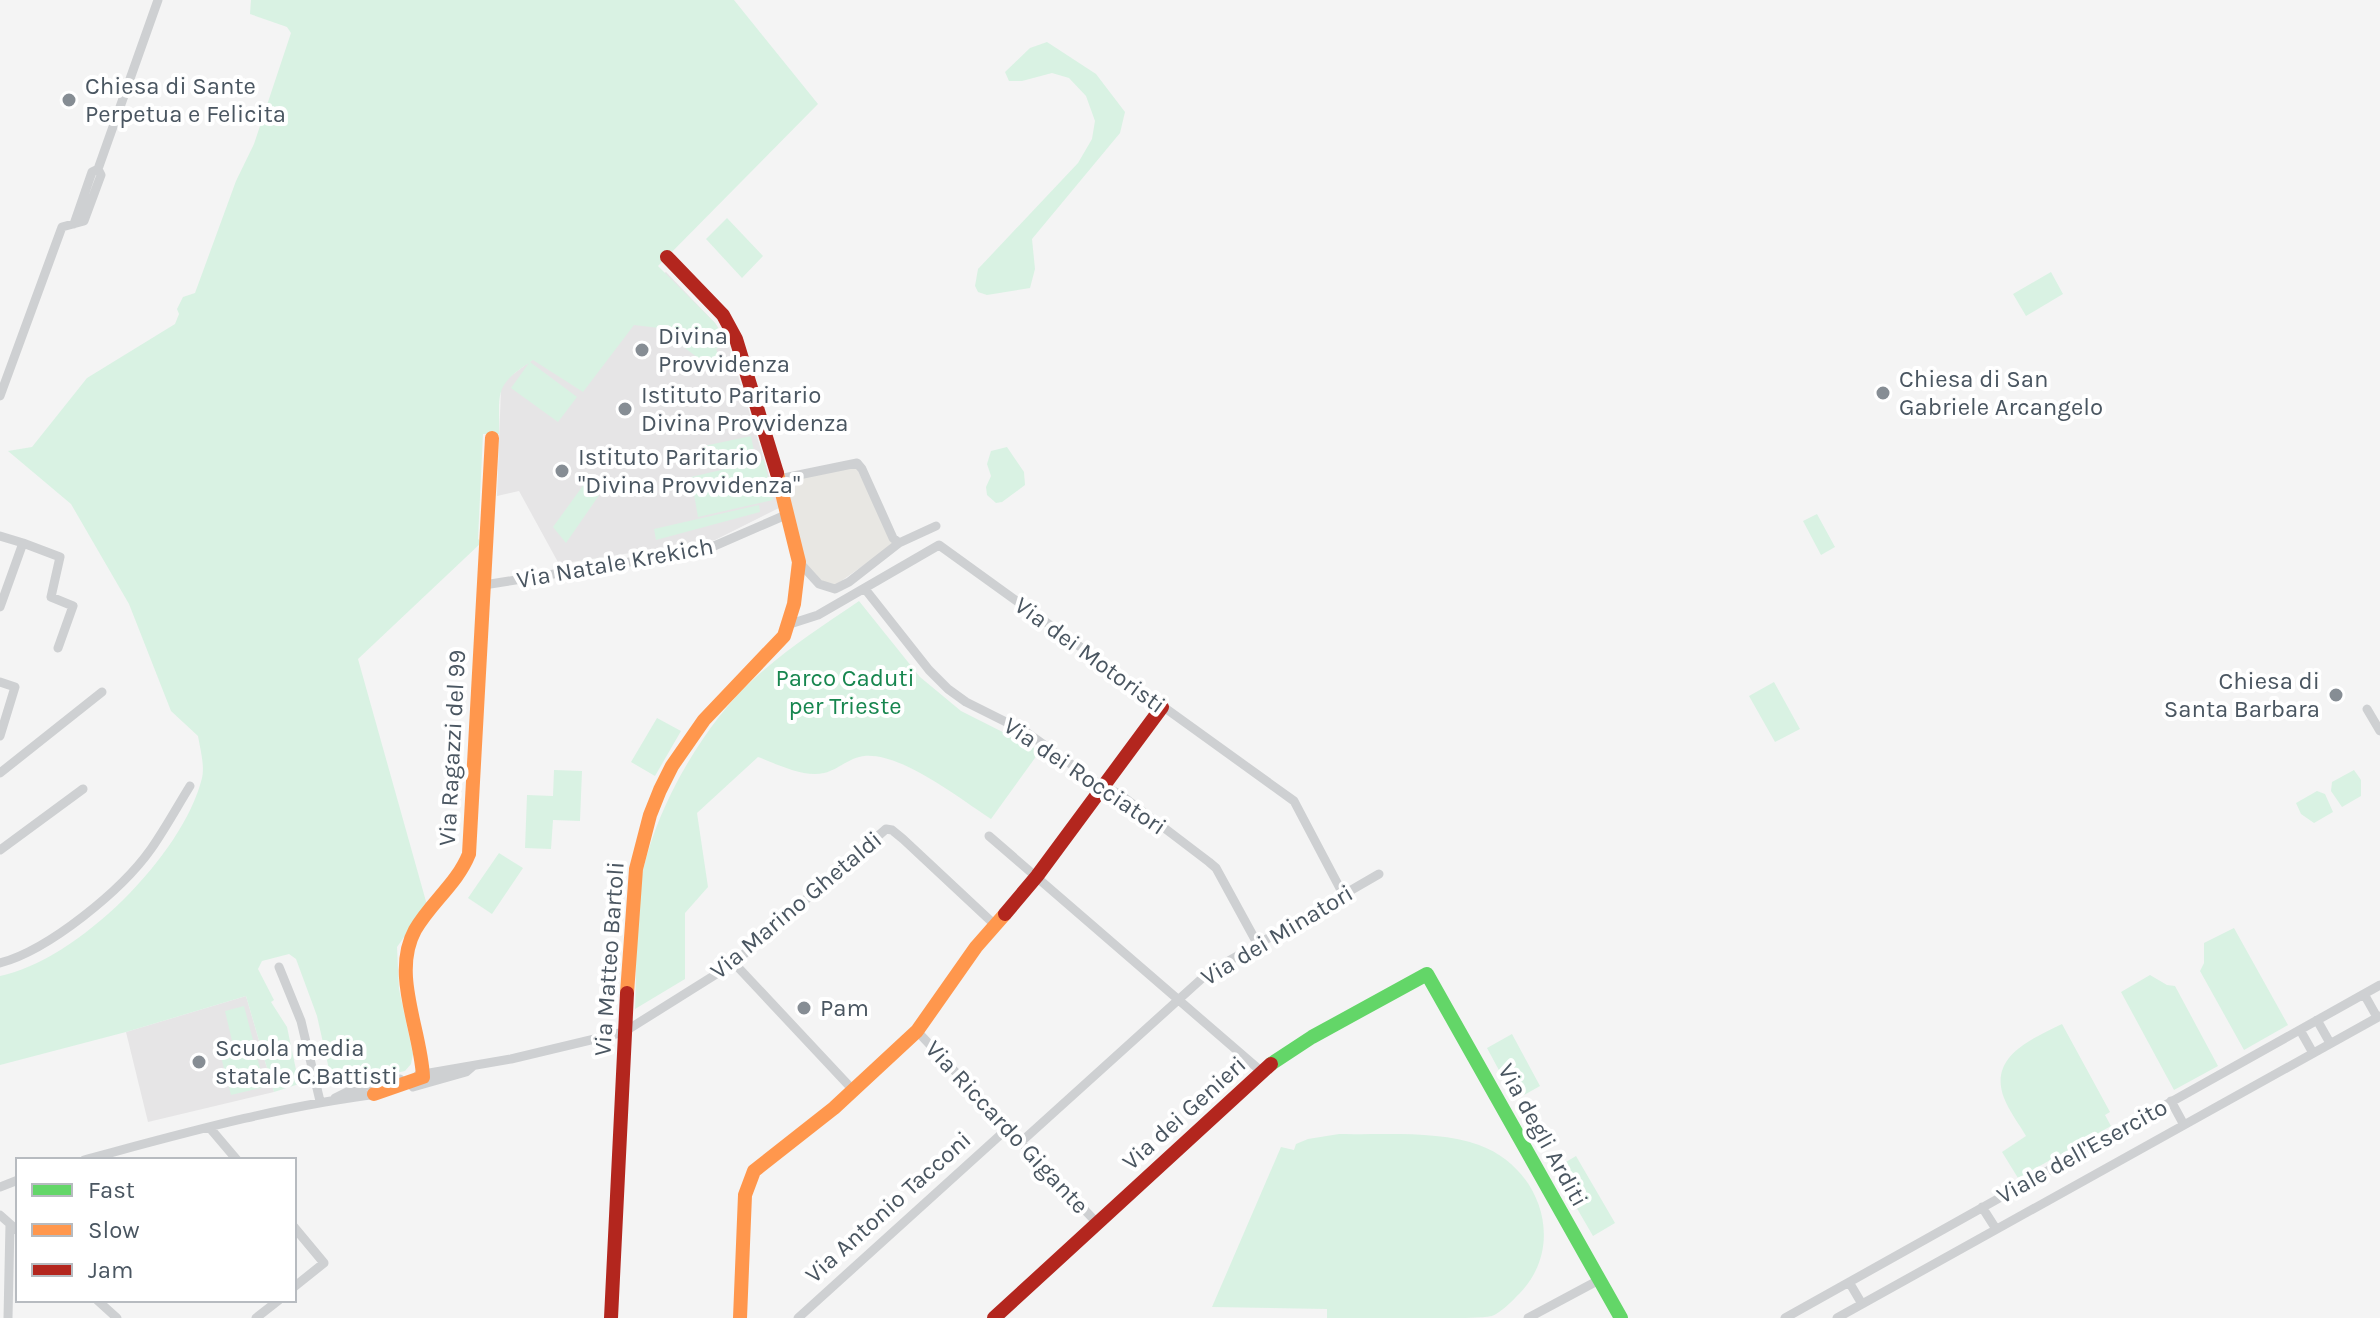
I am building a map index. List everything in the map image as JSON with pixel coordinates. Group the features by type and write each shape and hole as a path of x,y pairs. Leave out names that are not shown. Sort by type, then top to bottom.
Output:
{"street":[{"path":"0,396 62,227 74,224 158,0"},
{"name":"Via Matteo Bartoli","path":"611,1318 634,879 644,831 675,758 711,711 774,648 790,624 799,574 799,562 779,479 736,339 723,315 667,257"},
{"name":"Via Ragazzi del 99","path":"424,1074 406,977 407,953 420,923 458,878 469,854 492,438"},
{"path":"779,479 857,463 893,538 899,543"},
{"name":"Via Natale Krekich","path":"484,585 705,550 788,514"},
{"path":"799,562 819,584 835,589 853,580 899,543 936,526"},
{"path":"0,536 60,557 51,597 73,606 58,648"},
{"path":"0,607 23,543"},
{"name":"Via dei Motoristi","path":"790,624 818,615 939,545 1294,801 1343,894"},
{"name":"Via dei Rocciatori","path":"865,589 929,670 948,689 966,702 1026,732 1216,868 1257,943"},
{"path":"0,682 15,687 0,736"},
{"path":"0,773 102,692"},
{"path":"740,1318 747,1186 757,1168 853,1090 917,1031 994,924 1037,876 1162,707"},
{"path":"2367,709 2380,731"},
{"path":"0,963 46,941 119,886 151,849 190,786"},
{"path":"0,850 83,789"},
{"name":"Via Marino Ghetaldi","path":"473,1066 624,1032 734,963 886,829 892,830 994,924"},
{"path":"989,836 1262,1072"},
{"name":"Via dei Minatori","path":"1021,1142 1217,967 1379,874"},
{"path":"734,963 853,1090"},
{"path":"279,967 301,1021 320,1101"},
{"name":"Via dei Genieri","path":"994,1318 1262,1072 1312,1037 1427,974"},
{"name":"Via degli Arditi","path":"1427,974 1621,1318"},
{"name":"Viale dell'Esercito","path":"1785,1318 2380,985"},
{"path":"2364,994 2379,1016"},
{"name":"Viale dell'Esercito","path":"1837,1318 2379,1016"},
{"path":"2317,1020 2330,1043"},
{"path":"2300,1030 2313,1053"},
{"name":"Via Riccardo Gigante","path":"917,1031 1097,1223"},
{"path":"335,1098 353,1089 463,1065 473,1066"},
{"path":"92,1158 320,1101 433,1082 466,1072 473,1066"},
{"path":"374,1094 422,1079 424,1074"},
{"path":"2171,1101 2184,1125"},
{"path":"209,1127 235,1158"},
{"name":"Via Antonio Tacconi","path":"798,1318 1008,1128"},
{"path":"1982,1207 1996,1229"},
{"path":"0,1215 14,1227 8,1318"},
{"path":"296,1229 324,1263 296,1285"},
{"path":"1528,1318 1599,1280"},
{"path":"1849,1282 1862,1304"},
{"path":"99,1302 117,1318"},
{"path":"256,1318 276,1302"}],"shaded area":[{"name":"Istituto Paritario Divina Provvidenza","path":"666,272 715,323 728,343 779,508 715,540 559,564 519,491 497,496 501,388 504,381 532,360"},
{"path":"855,465 894,544 834,586 821,582 801,560 783,481"},
{"name":"Scuola media statale C.Battisti","path":"246,996 274,1092 148,1122 126,1032"}],"green space":[{"path":"251,0 734,0 818,104 658,266 715,323 728,343 716,349 722,365 711,368 659,328 634,325 583,392 533,360 530,362 577,397 558,422 511,388 529,363 517,371 501,392 499,434 483,434 478,539 482,542 358,659 427,905 397,947 399,989 413,1054 411,1064 405,1071 333,1087 317,1016 296,959 289,954 262,961 258,969 274,1000 271,1002 287,1027 299,1084 274,1092 246,996 0,1065 0,976 30,966 62,949 123,900 173,839 191,808 203,768 198,736 171,711 129,604 71,504 8,451 32,447 87,378 175,324 183,297 195,293 236,181 254,144 291,33 287,27 250,14"},
{"path":"1047,42 1096,74 1125,112 1120,133 1032,239 1035,269 1030,288 987,295 978,292 975,286 978,269 1078,163 1092,139 1095,121 1086,96 1069,78 1052,73 1009,81 1005,72 1030,48"},
{"path":"727,218 763,256 742,278 706,239"},
{"path":"2051,272 2063,294 2026,316 2013,294"},
{"path":"751,436 755,456 708,468 704,446"},
{"path":"1007,447 1024,472 1025,485 996,503 987,495 986,487 991,476 987,464 991,451"},
{"path":"764,460 773,500 698,517 691,477"},
{"path":"590,476 604,488 566,543 553,527"},
{"path":"759,505 760,512 656,540 654,529"},
{"path":"1817,514 1835,547 1821,555 1803,521"},
{"name":"Parco Caduti per Trieste","path":"859,601 920,677 961,711 1040,751 991,819 930,778 895,761 864,756 829,771 808,774 758,757 697,813 708,887 685,913 685,979 635,1009 640,887 655,831 682,773 717,720 756,677"},
{"path":"1774,682 1800,729 1775,742 1749,696"},
{"path":"657,718 681,731 655,776 631,762"},
{"path":"554,770 582,771 580,821 553,820 551,849 525,848 527,795 553,796"},
{"path":"2354,770 2361,780 2361,796 2342,807 2331,791 2332,782"},
{"path":"2317,791 2325,794 2333,812 2314,823 2301,814 2296,803"},
{"path":"499,853 523,868 492,914 468,898"},
{"path":"2234,928 2288,1025 2244,1050 2200,971 2204,963 2204,943"},
{"path":"2150,975 2175,986 2218,1066 2174,1090 2121,992"},
{"path":"244,1006 253,1040 233,1045 225,1011"},
{"path":"2062,1024 2110,1112 2105,1115 2111,1126 2018,1178 2002,1152 2026,1136 2004,1098 2002,1071 2007,1060 2026,1043"},
{"path":"1512,1034 1540,1086 1515,1100 1487,1048"},
{"path":"254,1045 265,1087 231,1095 220,1053"},
{"path":"1339,1134 1410,1134 1463,1140 1500,1156 1518,1171 1540,1209 1544,1230 1542,1252 1534,1273 1520,1293 1496,1314 1477,1318 1327,1318 1327,1309 1212,1307 1281,1147 1294,1150 1296,1144 1308,1139"},
{"path":"1576,1156 1615,1223 1593,1236 1554,1169"}],"traffic: fast":[{"path":"1271,1064 1312,1037 1427,974 1621,1318"}],"traffic: slow":[{"path":"374,1094 423,1077 406,983 408,947 421,920 458,875 469,854 492,438"},
{"path":"627,993 636,869 660,790 672,766 704,720 784,636 794,604 799,562 777,473"},
{"path":"740,1318 745,1195 754,1171 834,1108 917,1031 976,947 1005,914"}],"traffic: jam":[{"path":"667,257 723,315 736,339 777,473"},
{"path":"1005,914 1037,876 1162,707"},
{"path":"611,1318 627,993"},
{"path":"994,1318 1271,1064"}],"place":[{"name":"Chiesa di Sante Perpetua e Felicita","path":"69,100"},
{"name":"Divina Provvidenza","path":"642,350"},
{"name":"Chiesa di San Gabriele Arcangelo","path":"1883,393"},
{"name":"Istituto Paritario Divina Provvidenza","path":"625,409"},
{"name":"Istituto Paritario \"Divina Provvidenza\"","path":"562,471"},
{"name":"Chiesa di Santa Barbara","path":"2336,695"},
{"name":"Pam","path":"804,1008"},
{"name":"Scuola media statale C.Battisti","path":"199,1062"}]}
